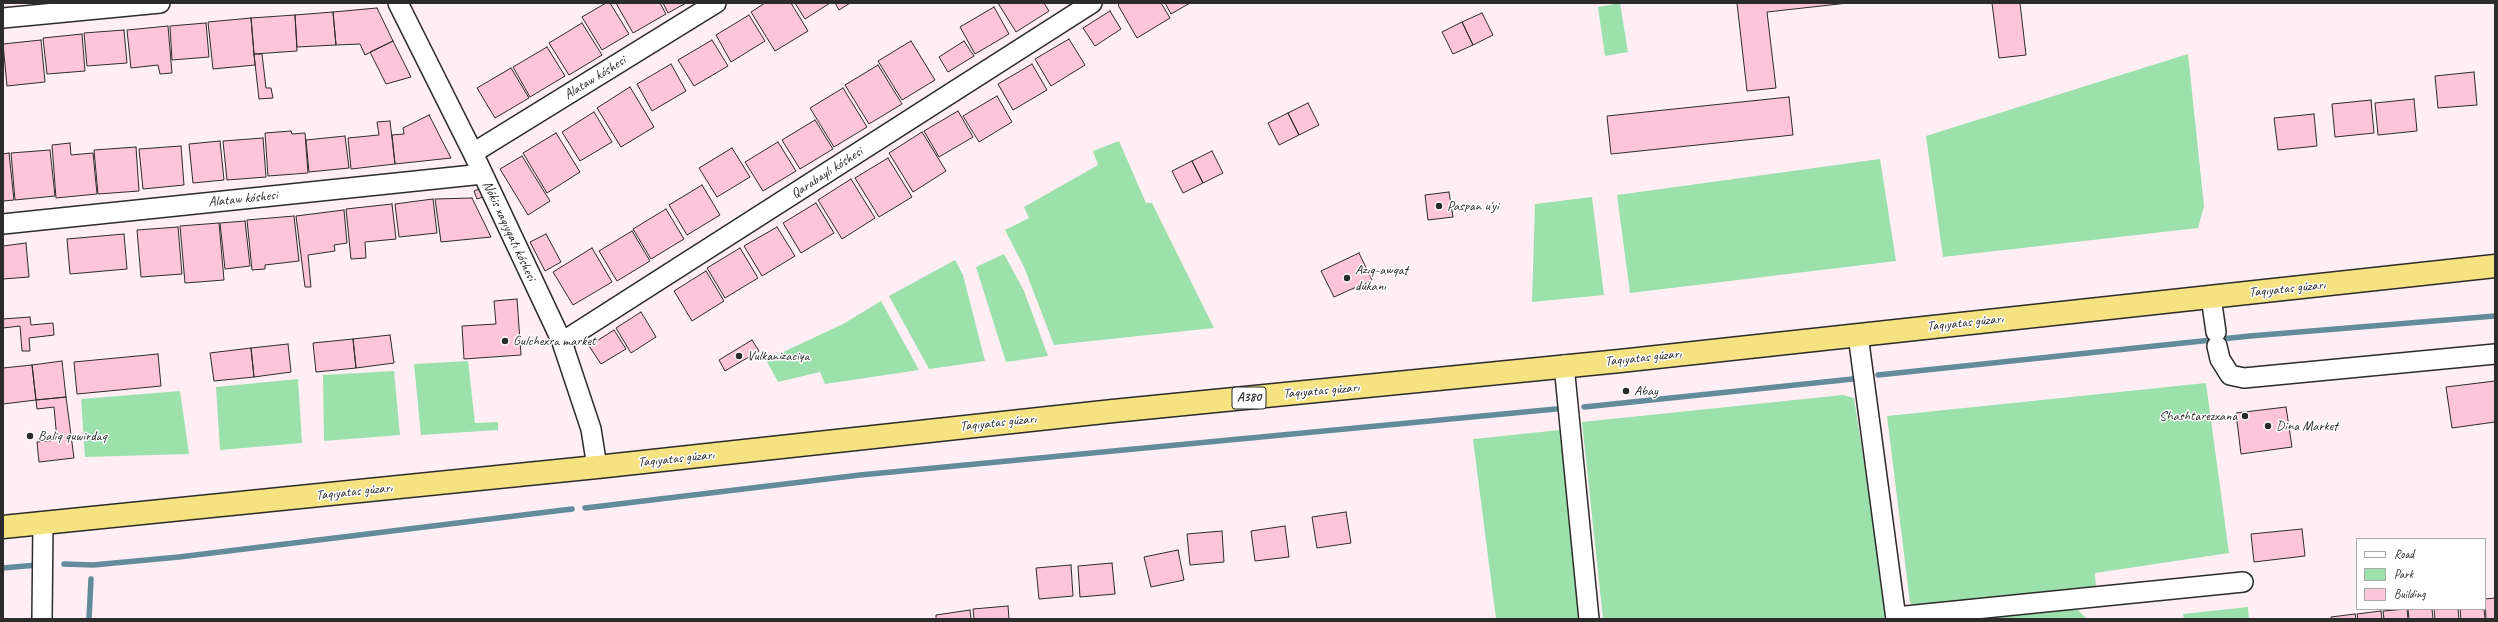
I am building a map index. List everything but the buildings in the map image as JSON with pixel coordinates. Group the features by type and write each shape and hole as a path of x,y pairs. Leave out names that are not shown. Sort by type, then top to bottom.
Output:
{"highway":[{"name":"Taqıyatas gúzarı","path":"3,527 597,467 1113,411 1858,335 2495,266"}],"street":[{"path":"3,18 160,3"},
{"name":"Nókis xaqıyqatı kóshesi","path":"398,3 473,153 562,342 591,429 597,467"},
{"name":"Alataw kóshesi","path":"473,153 716,3"},
{"name":"Qarabaylı kóshesi","path":"562,342 1092,3"},
{"name":"Alataw kóshesi","path":"3,224 483,174"},
{"path":"2211,297 2220,359 2230,375 2244,378 2495,354"},
{"path":"1858,335 1896,618 2243,582"},
{"path":"1564,365 1589,619"},
{"path":"42,619 43,523"}],"green space":[{"path":"1620,3 1628,52 1605,56 1598,7"},
{"path":"2188,54 2204,206 2198,228 1943,257 1926,136"},
{"path":"1119,141 1146,203 1152,203 1214,328 1054,345 1024,267 1005,230 1029,218 1024,207 1098,165 1093,151"},
{"path":"1880,159 1896,261 1630,293 1617,195"},
{"path":"1592,197 1604,295 1532,302 1535,204"},
{"path":"1004,254 1024,291 1048,356 1006,362 976,267"},
{"path":"955,260 963,275 985,361 929,369 889,296"},
{"path":"881,301 919,370 825,384 820,372 778,382 766,360 843,324"},
{"path":"468,361 475,423 498,422 498,430 421,435 414,364"},
{"path":"394,371 400,435 324,441 323,375"},
{"path":"298,379 302,443 220,450 216,387"},
{"path":"2206,383 2229,553 2095,573 2096,588 1918,607 1910,603 1887,416"},
{"path":"180,391 189,454 85,457 81,399"},
{"path":"1843,395 1854,398 1888,619 1603,619 1582,422"},
{"path":"1560,430 1579,619 1496,619 1473,439"},
{"path":"2248,607 2249,619 2184,619 2183,614"},
{"path":"2076,608 2087,619 1973,619"}],"waterway":[{"path":"1878,375 2250,336 2495,316"},
{"path":"1584,407 1853,379"},
{"path":"585,508 860,475 1556,409"},
{"path":"64,564 93,565 179,557 572,509"},
{"path":"3,568 37,565"},
{"path":"89,619 91,579"}],"place":[{"name":"Paspan u'yi","path":"1439,206"},
{"name":"Azıq-awqat dúkanı","path":"1347,278"},
{"name":"Gulchexra market","path":"505,341"},
{"name":"Vulkanizaciya","path":"739,356"},
{"name":"Abay","path":"1626,391"},
{"name":"Shashtarezxana","path":"2245,416"},
{"name":"Dina Market","path":"2268,426"},
{"name":"Baliq quwirdaq","path":"30,436"}]}
